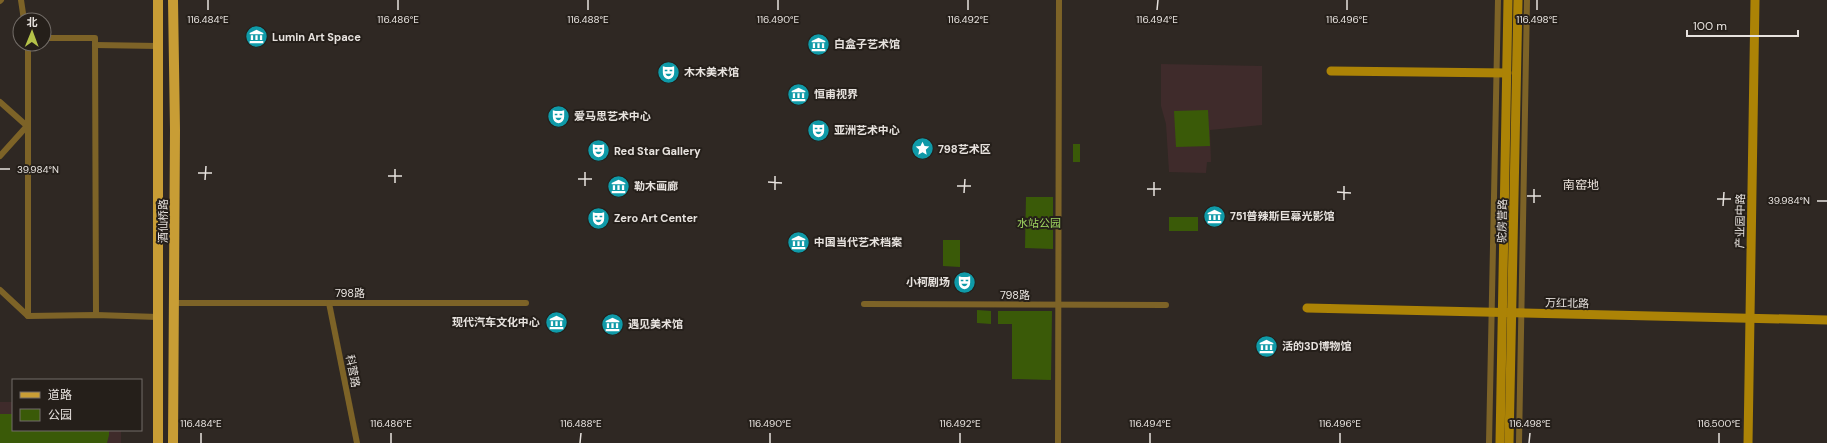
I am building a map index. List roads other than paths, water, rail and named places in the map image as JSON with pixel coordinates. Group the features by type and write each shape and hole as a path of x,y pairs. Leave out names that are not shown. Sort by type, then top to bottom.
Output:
{"main road":[{"name":"酒仙桥路","path":"158,0 158,443"},
{"name":"酒仙桥路","path":"173,0 175,130 173,443"}],"street":[{"path":"21,0 23,12"},
{"path":"1058,443 1059,0"},
{"path":"1489,443 1498,0"},
{"name":"驼房营路","path":"1508,0 1507,314 1509,443"},
{"name":"驼房营路","path":"1500,443 1507,314 1518,0"},
{"path":"1519,443 1527,0"},
{"name":"产业园中路","path":"1748,443 1756,0"},
{"path":"52,38 95,38 96,315"},
{"path":"95,45 158,46"},
{"path":"28,52 28,316"},
{"path":"1331,71 1507,73"},
{"path":"0,102 27,126"},
{"path":"0,156 27,126"},
{"path":"0,290 28,316 96,315 158,317"},
{"name":"798路","path":"174,303 526,303"},
{"name":"科营路","path":"329,303 357,443"},
{"name":"798路","path":"864,304 1166,305"},
{"name":"万红北路","path":"1307,308 1507,314 1827,320"}],"place":[{"name":"Lumin Art Space","path":"256,37"},
{"name":"白盒子艺术馆","path":"818,44"},
{"name":"木木美术馆","path":"668,72"},
{"name":"恒甫视界","path":"798,94"},
{"name":"爱马思艺术中心","path":"558,116"},
{"name":"亚洲艺术中心","path":"819,130"},
{"name":"798艺术区","path":"923,149"},
{"name":"Red Star Gallery","path":"598,151"},
{"name":"勒木画廊","path":"618,186"},
{"name":"751普辣斯巨幕光影馆","path":"1215,216"},
{"name":"Zero Art Center","path":"598,218"},
{"name":"中国当代艺术档案","path":"798,242"},
{"name":"小柯剧场","path":"965,282"},
{"name":"现代汽车文化中心","path":"556,322"},
{"name":"遇见美术馆","path":"613,324"},
{"name":"活的3D博物馆","path":"1267,346"}],"district":[{"name":"南窑地","path":"1581,185"}],"park label":[{"name":"水站公园","path":"1039,223"}]}
